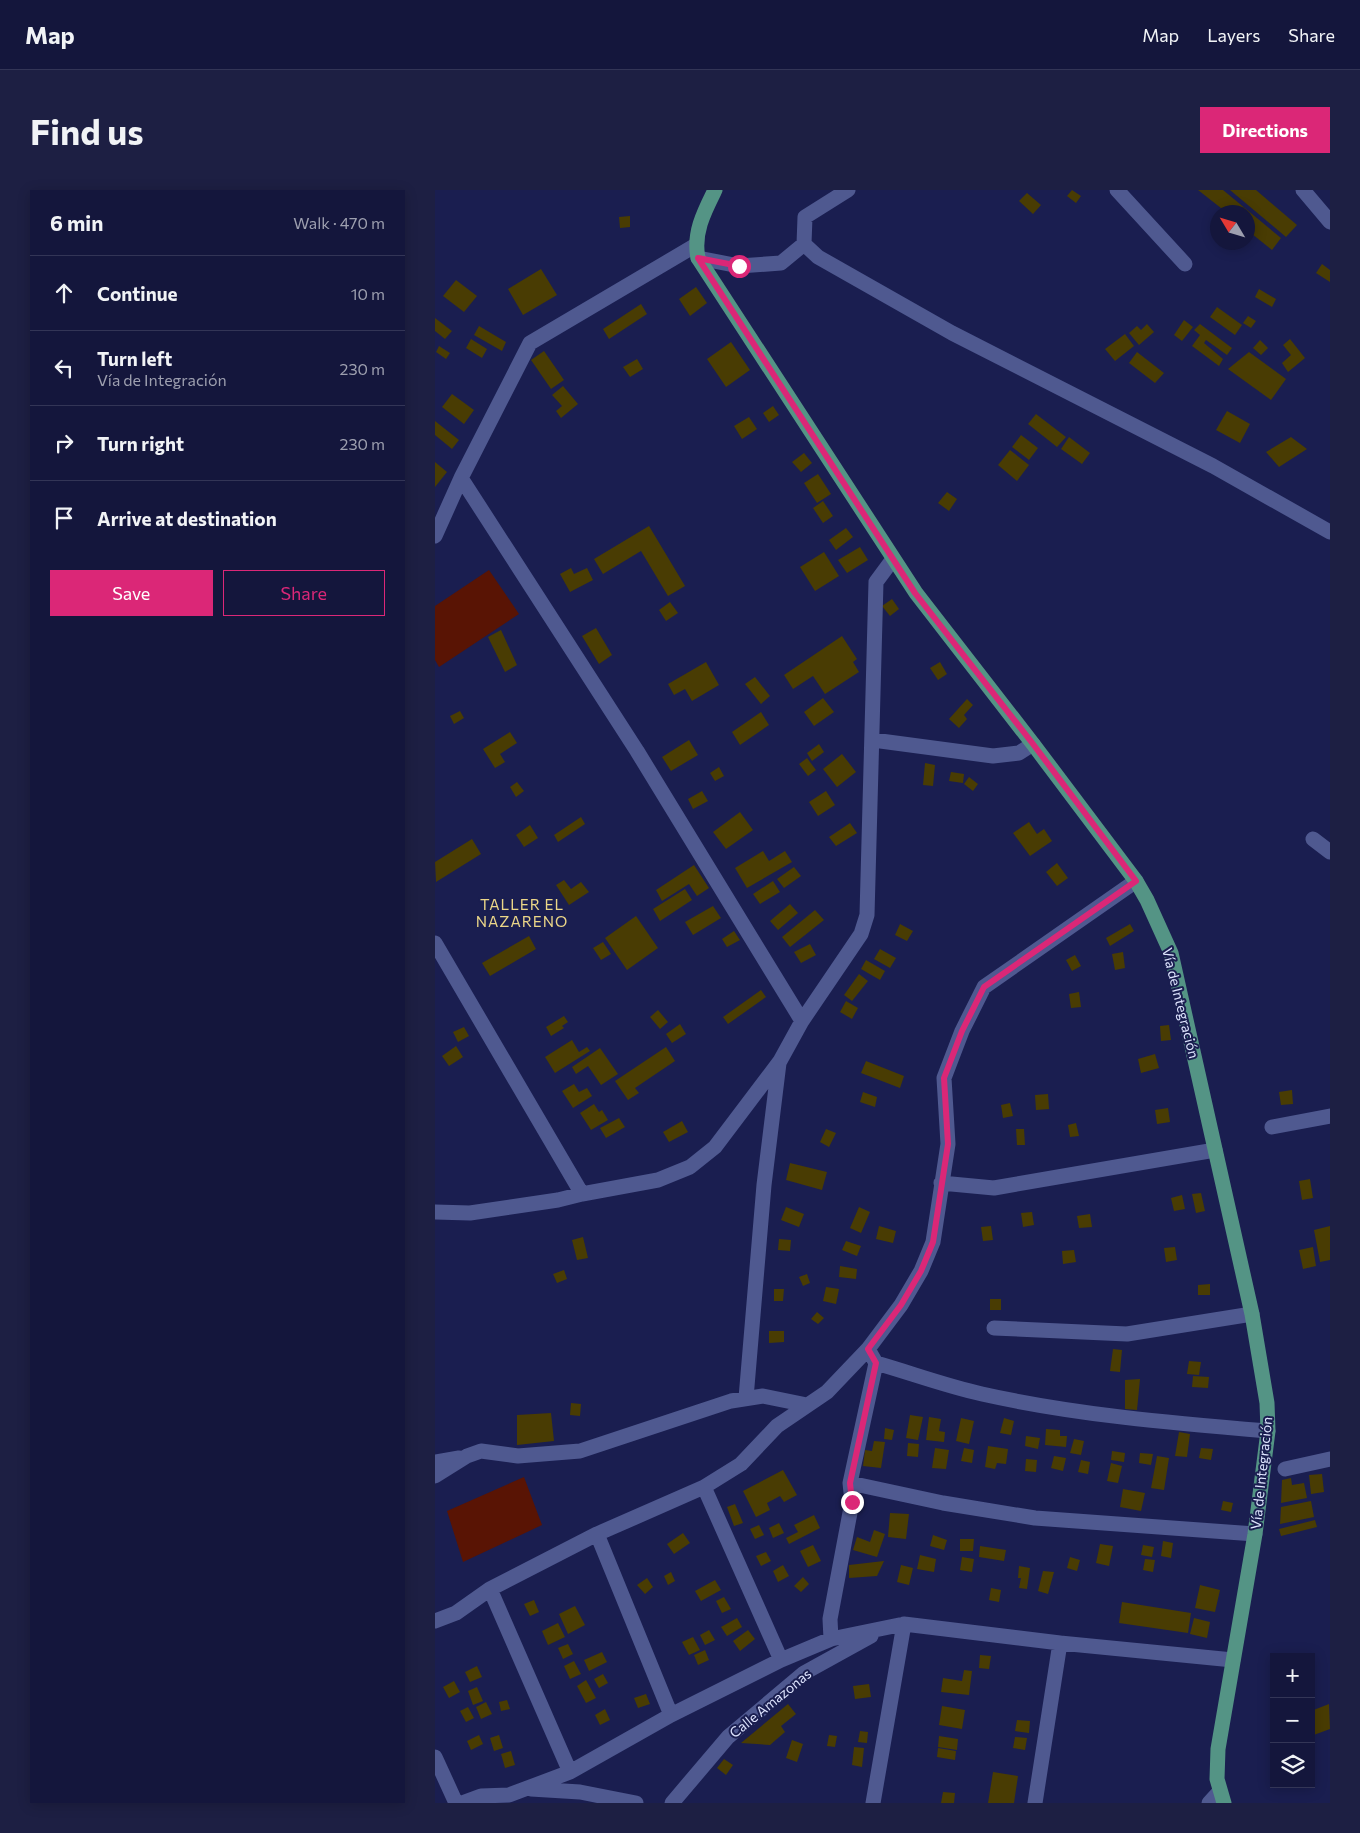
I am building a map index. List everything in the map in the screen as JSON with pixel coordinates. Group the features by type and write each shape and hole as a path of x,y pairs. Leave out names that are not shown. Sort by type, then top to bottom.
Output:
{"main road":[{"path":"697,252 700,223 715,190"},
{"name":"Vía de Integración","path":"697,252 915,593 1033,744 1136,881 1147,900 1171,953 1252,1314 1267,1403 1268,1432 1255,1534 1217,1764 1222,1797"}],"street":[{"path":"847,190 805,217 804,244 818,257 952,333 1213,466 1330,532"},
{"path":"1117,190 1185,264"},
{"path":"1303,190 1330,222"},
{"path":"435,536 461,478 530,343 697,252 739,266 781,262 804,244"},
{"path":"461,478 637,751 802,1021"},
{"path":"435,1212 470,1213 558,1200 658,1180 691,1167 715,1147 780,1061 802,1021 861,934 867,915 876,582 893,559"},
{"path":"873,740 993,756 1019,753 1033,744"},
{"path":"1313,839 1330,852"},
{"path":"435,1621 456,1613 490,1589 597,1534 704,1487 741,1464 777,1426 827,1392 868,1349 901,1305 921,1271 933,1242 948,1144 944,1078 962,1031 984,987 1136,881"},
{"path":"435,943 582,1194"},
{"path":"746,1398 764,1185 780,1061"},
{"path":"1272,1128 1330,1116"},
{"path":"941,1183 994,1188 1215,1150"},
{"path":"993,1328 1127,1334 1252,1314"},
{"path":"831,1639 830,1619 852,1502 850,1483 876,1363 868,1349"},
{"path":"876,1363 981,1393 1053,1407 1125,1418 1268,1432"},
{"path":"435,1462 467,1456 481,1451 518,1456 581,1451 731,1401 746,1398 763,1396 807,1405"},
{"path":"435,1476 467,1456"},
{"path":"1285,1469 1330,1460"},
{"path":"850,1483 1035,1518 1255,1534"},
{"path":"704,1487 781,1660"},
{"path":"597,1534 671,1714"},
{"path":"490,1589 570,1772"},
{"path":"462,1803 481,1796 509,1795 570,1772 671,1714 781,1660 831,1639 904,1624 1060,1643 1233,1660"},
{"path":"873,1803 904,1624"},
{"name":"Calle Amazonas","path":"672,1803 728,1737 804,1673 887,1628"},
{"path":"1035,1803 1060,1643"},
{"path":"435,1757 456,1803"},
{"path":"527,1788 579,1792 636,1803"},
{"path":"1209,1803 1222,1797"}],"shaded area":[{"path":"489,570 519,614 439,667 435,660 435,606"},
{"path":"524,1477 542,1525 463,1562 447,1511"}],"building":[{"path":"1072,190 1081,196 1076,203 1067,196"},
{"path":"1198,190 1223,190 1241,205 1217,205"},
{"path":"1230,190 1256,190 1297,225 1286,237 1255,211 1255,205 1248,205"},
{"path":"1027,193 1041,205 1033,214 1019,201"},
{"path":"630,216 630,227 620,228 619,217"},
{"path":"1255,216 1281,238 1272,250 1255,236"},
{"path":"1322,264 1330,270 1330,282 1316,273"},
{"path":"541,269 557,295 523,315 508,289"},
{"path":"456,280 477,296 464,312 443,296"},
{"path":"696,287 707,303 690,316 679,299"},
{"path":"1259,289 1276,299 1272,307 1255,297"},
{"path":"641,304 647,314 609,339 603,329"},
{"path":"1217,307 1242,325 1235,335 1210,317"},
{"path":"1248,316 1256,321 1251,328 1243,323"},
{"path":"435,318 452,331 445,339 435,331"},
{"path":"1184,320 1193,327 1182,341 1174,335"},
{"path":"1147,324 1154,332 1139,345 1129,333 1137,326 1141,330"},
{"path":"1200,324 1232,348 1227,355 1206,340 1204,343 1223,359 1219,366 1192,346 1200,335 1194,330"},
{"path":"479,326 506,342 502,351 474,335"},
{"path":"1125,334 1134,346 1115,361 1105,349"},
{"path":"471,339 487,349 482,358 466,348"},
{"path":"1290,339 1305,358 1288,372 1282,363 1291,355 1283,345"},
{"path":"1260,340 1268,348 1261,355 1253,348"},
{"path":"731,342 750,370 726,387 707,359"},
{"path":"439,346 450,353 446,359 436,352"},
{"path":"544,351 564,380 551,389 531,360"},
{"path":"1137,352 1164,373 1155,383 1129,363"},
{"path":"1249,352 1286,379 1271,400 1228,369"},
{"path":"637,359 643,369 630,377 623,367"},
{"path":"563,386 578,404 561,418 556,411 562,406 552,395"},
{"path":"452,394 474,410 464,424 442,407"},
{"path":"773,406 779,415 769,422 763,413"},
{"path":"1227,411 1250,424 1240,443 1216,430"},
{"path":"1036,414 1066,437 1057,447 1028,424"},
{"path":"749,417 757,429 742,439 734,426"},
{"path":"435,421 459,440 452,449 435,435"},
{"path":"1021,435 1038,448 1029,460 1012,447"},
{"path":"1069,437 1090,453 1082,464 1061,449"},
{"path":"1291,437 1307,449 1279,467 1266,452"},
{"path":"1010,450 1029,465 1017,481 998,465"},
{"path":"804,453 812,463 801,472 792,462"},
{"path":"435,462 447,472 435,487"},
{"path":"818,474 831,494 817,503 804,483"},
{"path":"947,492 957,499 949,511 938,503"},
{"path":"823,501 833,516 823,523 813,508"},
{"path":"649,526 685,586 668,596 641,551 603,574 594,559"},
{"path":"846,528 853,537 836,550 829,540"},
{"path":"860,547 868,560 847,573 838,560"},
{"path":"824,552 839,576 815,591 800,567"},
{"path":"571,568 574,574 587,568 593,580 570,592 560,574"},
{"path":"892,599 899,609 890,616 882,606"},
{"path":"670,602 678,613 666,621 659,610"},
{"path":"596,628 612,655 599,664 582,636"},
{"path":"501,630 517,665 505,672 488,637"},
{"path":"842,636 857,659 853,662 859,672 825,694 813,676 793,689 784,675"},
{"path":"706,662 719,685 692,701 685,689 674,695 668,684"},
{"path":"940,662 947,674 938,680 930,668"},
{"path":"755,677 770,696 761,704 745,684"},
{"path":"823,698 834,712 814,726 804,712"},
{"path":"967,699 973,705 964,715 967,719 959,728 949,719"},
{"path":"460,711 464,718 454,724 450,716"},
{"path":"761,712 769,725 740,745 732,732"},
{"path":"510,732 517,743 500,754 505,762 495,768 483,749"},
{"path":"689,740 698,755 671,771 662,757"},
{"path":"819,744 824,752 812,761 807,753"},
{"path":"842,754 856,772 837,787 823,769"},
{"path":"807,758 816,770 808,776 799,764"},
{"path":"925,763 935,765 933,786 923,785"},
{"path":"719,767 724,776 715,781 710,773"},
{"path":"951,772 964,774 963,783 949,781"},
{"path":"969,777 978,784 973,791 964,784"},
{"path":"517,782 524,791 516,797 510,787"},
{"path":"702,791 708,801 693,809 688,799"},
{"path":"826,791 835,805 818,816 809,802"},
{"path":"740,812 753,830 726,849 713,832"},
{"path":"581,817 585,824 558,842 554,835"},
{"path":"1029,822 1037,834 1044,829 1052,841 1030,856 1013,833"},
{"path":"850,823 857,833 836,846 829,837"},
{"path":"530,825 538,838 524,847 516,835"},
{"path":"472,839 481,854 436,882 435,862"},
{"path":"763,851 769,861 785,851 792,862 747,888 735,868"},
{"path":"1057,863 1068,878 1057,886 1046,872"},
{"path":"694,865 709,888 697,896 689,884 662,901 656,890"},
{"path":"794,867 801,876 784,888 777,879"},
{"path":"564,880 571,889 581,882 589,892 569,905 556,885"},
{"path":"773,881 780,892 760,904 753,894"},
{"path":"685,889 692,900 660,921 653,909"},
{"path":"790,904 798,913 778,930 770,921"},
{"path":"713,906 721,918 693,935 685,922"},
{"path":"815,910 824,920 790,947 782,937"},
{"path":"636,916 658,948 627,970 605,938"},
{"path":"900,924 913,931 907,941 895,935"},
{"path":"1130,924 1134,931 1110,946 1106,938"},
{"path":"734,931 740,940 727,947 722,939"},
{"path":"529,936 536,949 490,976 482,963"},
{"path":"603,942 611,954 601,960 593,948"},
{"path":"810,944 816,955 801,963 794,952"},
{"path":"880,949 896,958 890,968 874,959"},
{"path":"1123,952 1125,968 1115,970 1112,954"},
{"path":"1075,955 1081,966 1072,971 1066,960"},
{"path":"866,960 885,971 880,980 861,969"},
{"path":"859,974 868,981 852,1001 844,995"},
{"path":"761,990 766,997 728,1024 723,1017"},
{"path":"1079,992 1081,1007 1071,1008 1069,994"},
{"path":"846,1001 858,1008 852,1019 840,1012"},
{"path":"658,1010 668,1022 660,1029 650,1017"},
{"path":"564,1016 568,1022 562,1026 564,1028 551,1036 546,1027"},
{"path":"680,1024 686,1034 672,1043 666,1034"},
{"path":"1169,1025 1171,1040 1161,1041 1160,1026"},
{"path":"464,1027 469,1036 458,1042 453,1032"},
{"path":"572,1040 579,1052 587,1047 590,1051 555,1073 545,1057"},
{"path":"456,1046 463,1057 449,1066 442,1056"},
{"path":"666,1047 675,1061 635,1088 639,1093 628,1100 615,1081"},
{"path":"600,1048 618,1074 601,1085 588,1066 576,1074 572,1067"},
{"path":"1155,1054 1159,1068 1141,1073 1138,1059"},
{"path":"866,1061 904,1076 900,1088 861,1073"},
{"path":"574,1084 579,1092 587,1088 592,1096 573,1108 562,1091"},
{"path":"1292,1090 1293,1104 1281,1105 1279,1092"},
{"path":"863,1092 877,1097 875,1107 860,1102"},
{"path":"1048,1094 1049,1109 1036,1110 1035,1095"},
{"path":"1010,1103 1013,1116 1003,1118 1001,1105"},
{"path":"594,1104 599,1112 602,1110 608,1120 591,1130 580,1113"},
{"path":"1168,1108 1170,1122 1157,1124 1155,1110"},
{"path":"619,1118 625,1127 606,1138 600,1128"},
{"path":"682,1121 688,1132 669,1142 663,1132"},
{"path":"1076,1123 1079,1136 1070,1137 1068,1125"},
{"path":"826,1129 836,1133 829,1147 820,1142"},
{"path":"1016,1129 1024,1129 1025,1145 1017,1145"},
{"path":"790,1163 827,1172 822,1190 786,1180"},
{"path":"1310,1179 1313,1198 1302,1200 1299,1181"},
{"path":"1201,1193 1205,1211 1196,1213 1192,1194"},
{"path":"1182,1195 1185,1209 1174,1211 1171,1198"},
{"path":"786,1207 804,1214 799,1227 781,1220"},
{"path":"859,1207 870,1212 861,1233 850,1228"},
{"path":"1032,1212 1034,1225 1023,1227 1021,1213"},
{"path":"1090,1214 1092,1227 1079,1228 1077,1216"},
{"path":"879,1226 896,1231 893,1243 876,1239"},
{"path":"991,1226 993,1240 983,1241 981,1227"},
{"path":"1330,1226 1330,1260 1320,1262 1314,1230"},
{"path":"583,1237 588,1258 577,1260 572,1240"},
{"path":"779,1239 791,1240 790,1251 778,1250"},
{"path":"846,1241 861,1246 857,1256 842,1250"},
{"path":"1175,1247 1177,1260 1166,1262 1164,1248"},
{"path":"1313,1247 1316,1266 1303,1269 1299,1250"},
{"path":"1074,1250 1076,1262 1063,1264 1062,1251"},
{"path":"840,1266 857,1269 856,1279 839,1277"},
{"path":"564,1270 567,1279 557,1283 553,1274"},
{"path":"807,1274 810,1283 803,1286 799,1277"},
{"path":"1210,1284 1210,1295 1198,1295 1198,1285"},
{"path":"826,1287 839,1289 836,1304 823,1301"},
{"path":"774,1289 784,1289 783,1301 774,1301"},
{"path":"990,1299 1001,1299 1001,1310 990,1310"},
{"path":"817,1312 824,1318 818,1324 811,1319"},
{"path":"769,1331 784,1331 784,1342 769,1343"},
{"path":"1113,1349 1122,1350 1120,1372 1110,1371"},
{"path":"1189,1361 1201,1362 1199,1375 1187,1374"},
{"path":"1193,1376 1209,1377 1208,1388 1192,1387"},
{"path":"1140,1379 1137,1410 1125,1409 1125,1380"},
{"path":"571,1403 581,1404 580,1416 570,1415"},
{"path":"551,1413 554,1441 517,1445 517,1415"},
{"path":"910,1415 923,1417 918,1440 906,1438"},
{"path":"929,1417 941,1419 939,1431 945,1432 944,1442 926,1440"},
{"path":"961,1418 974,1421 969,1444 956,1441"},
{"path":"1004,1418 1014,1421 1011,1435 1000,1433"},
{"path":"885,1428 894,1430 892,1440 884,1439"},
{"path":"1046,1429 1060,1430 1060,1436 1067,1436 1066,1447 1045,1445"},
{"path":"1179,1432 1190,1434 1187,1457 1175,1456"},
{"path":"1026,1436 1040,1438 1038,1449 1025,1446"},
{"path":"1074,1439 1084,1441 1081,1455 1070,1453"},
{"path":"874,1441 885,1442 881,1468 863,1466 865,1450 872,1451"},
{"path":"908,1443 919,1444 918,1457 907,1456"},
{"path":"988,1446 1008,1449 1006,1464 997,1463 995,1469 985,1467"},
{"path":"935,1448 949,1450 946,1469 932,1468"},
{"path":"964,1448 974,1450 972,1463 961,1461"},
{"path":"1201,1448 1213,1449 1211,1460 1199,1458"},
{"path":"1112,1451 1125,1453 1124,1462 1111,1460"},
{"path":"1140,1453 1153,1454 1151,1465 1139,1463"},
{"path":"1054,1456 1066,1458 1063,1471 1051,1468"},
{"path":"1157,1456 1169,1458 1164,1490 1151,1488"},
{"path":"1026,1459 1037,1460 1036,1472 1025,1471"},
{"path":"1081,1460 1090,1462 1088,1474 1078,1472"},
{"path":"1111,1463 1122,1466 1118,1483 1107,1481"},
{"path":"783,1470 797,1495 784,1502 780,1496 767,1503 770,1510 756,1517 743,1491"},
{"path":"1322,1474 1324,1492 1311,1494 1309,1475"},
{"path":"1291,1478 1292,1485 1304,1483 1307,1498 1281,1503 1282,1480"},
{"path":"1123,1489 1145,1493 1141,1511 1120,1507"},
{"path":"1223,1501 1233,1503 1231,1512 1221,1510"},
{"path":"1311,1501 1314,1517 1280,1524 1281,1507"},
{"path":"735,1504 743,1523 734,1526 727,1507"},
{"path":"890,1513 909,1514 906,1539 888,1537"},
{"path":"814,1515 820,1528 789,1544 786,1538 798,1532 794,1525"},
{"path":"1315,1520 1317,1527 1281,1536 1279,1529"},
{"path":"779,1523 784,1533 773,1538 769,1528"},
{"path":"759,1525 764,1535 755,1539 750,1529"},
{"path":"874,1530 885,1534 877,1557 853,1550 857,1537 870,1542"},
{"path":"683,1533 690,1543 674,1554 667,1544"},
{"path":"933,1535 947,1540 944,1550 930,1546"},
{"path":"960,1539 974,1539 973,1551 960,1551"},
{"path":"1163,1541 1173,1543 1171,1558 1161,1556"},
{"path":"1100,1544 1113,1546 1109,1566 1096,1563"},
{"path":"813,1545 821,1561 808,1567 800,1551"},
{"path":"1143,1545 1154,1547 1152,1557 1141,1555"},
{"path":"980,1546 1006,1550 1004,1561 979,1557"},
{"path":"766,1552 771,1561 761,1566 756,1556"},
{"path":"920,1555 936,1559 934,1572 917,1569"},
{"path":"962,1557 974,1559 972,1572 960,1570"},
{"path":"1070,1557 1080,1560 1077,1571 1067,1568"},
{"path":"1145,1559 1155,1560 1153,1572 1143,1570"},
{"path":"884,1561 877,1576 849,1578 849,1565"},
{"path":"783,1565 789,1576 778,1582 773,1571"},
{"path":"901,1565 913,1568 909,1585 897,1582"},
{"path":"1019,1566 1030,1568 1027,1589 1019,1588 1021,1578 1018,1578"},
{"path":"1043,1571 1054,1572 1048,1594 1038,1591"},
{"path":"671,1572 675,1581 668,1585 664,1576"},
{"path":"803,1577 809,1584 801,1592 794,1586"},
{"path":"647,1578 653,1587 645,1594 637,1585"},
{"path":"715,1580 721,1590 701,1601 695,1591"},
{"path":"1200,1585 1220,1590 1215,1612 1195,1608"},
{"path":"991,1588 1001,1590 999,1602 989,1600"},
{"path":"724,1597 731,1609 722,1613 716,1601"},
{"path":"534,1600 539,1612 530,1616 524,1604"},
{"path":"1122,1602 1191,1613 1188,1633 1119,1623"},
{"path":"575,1606 585,1625 568,1634 559,1614"},
{"path":"737,1618 742,1627 727,1636 721,1627"},
{"path":"1194,1618 1210,1622 1207,1638 1190,1634"},
{"path":"558,1623 565,1637 548,1645 542,1631"},
{"path":"709,1630 715,1640 705,1645 700,1635"},
{"path":"748,1630 755,1639 740,1651 733,1641"},
{"path":"693,1637 700,1650 689,1655 682,1642"},
{"path":"568,1644 573,1654 563,1659 558,1648"},
{"path":"705,1650 709,1660 698,1665 694,1655"},
{"path":"602,1652 607,1662 589,1671 584,1660"},
{"path":"980,1655 991,1656 989,1669 979,1668"},
{"path":"574,1661 581,1674 570,1679 564,1666"},
{"path":"477,1666 482,1677 470,1682 465,1672"},
{"path":"964,1670 972,1671 969,1695 941,1692 943,1678 962,1681"},
{"path":"603,1674 608,1683 599,1688 594,1679"},
{"path":"586,1680 596,1698 586,1703 577,1686"},
{"path":"454,1681 460,1692 449,1698 443,1687"},
{"path":"869,1684 871,1697 855,1699 853,1686"},
{"path":"477,1687 483,1701 473,1705 468,1691"},
{"path":"646,1694 650,1704 638,1708 634,1698"},
{"path":"507,1700 510,1709 501,1711 499,1702"},
{"path":"486,1702 492,1714 481,1719 476,1707"},
{"path":"788,1704 796,1714 781,1726 785,1732 770,1745 741,1743"},
{"path":"1329,1704 1330,1729 1315,1735 1315,1709"},
{"path":"942,1706 965,1710 962,1729 939,1725"},
{"path":"468,1707 474,1718 466,1722 460,1711"},
{"path":"605,1709 610,1720 600,1725 595,1715"},
{"path":"1017,1720 1030,1721 1029,1733 1015,1731"},
{"path":"860,1731 868,1732 867,1743 858,1742"},
{"path":"479,1735 483,1744 471,1750 467,1741"},
{"path":"499,1735 503,1748 494,1751 490,1738"},
{"path":"829,1735 837,1736 835,1747 827,1746"},
{"path":"939,1736 958,1739 957,1750 938,1747"},
{"path":"1015,1737 1027,1738 1025,1750 1013,1748"},
{"path":"792,1740 803,1744 797,1762 786,1758"},
{"path":"854,1747 864,1748 862,1767 852,1765"},
{"path":"938,1748 956,1751 955,1760 937,1757"},
{"path":"511,1751 515,1765 505,1768 501,1754"},
{"path":"724,1759 733,1765 726,1775 717,1768"},
{"path":"993,1772 1018,1776 1014,1803 988,1803"},
{"path":"943,1792 955,1793 954,1803 941,1803"}],"district":[{"name":"TALLER EL NAZARENO","path":"522,912"}],"route":[{"path":"739,266 698,258 915,593 1033,744 1136,881 984,987 962,1031 944,1078 948,1144 933,1242 921,1271 901,1305 868,1349 876,1363 850,1483 852,1502"}]}
